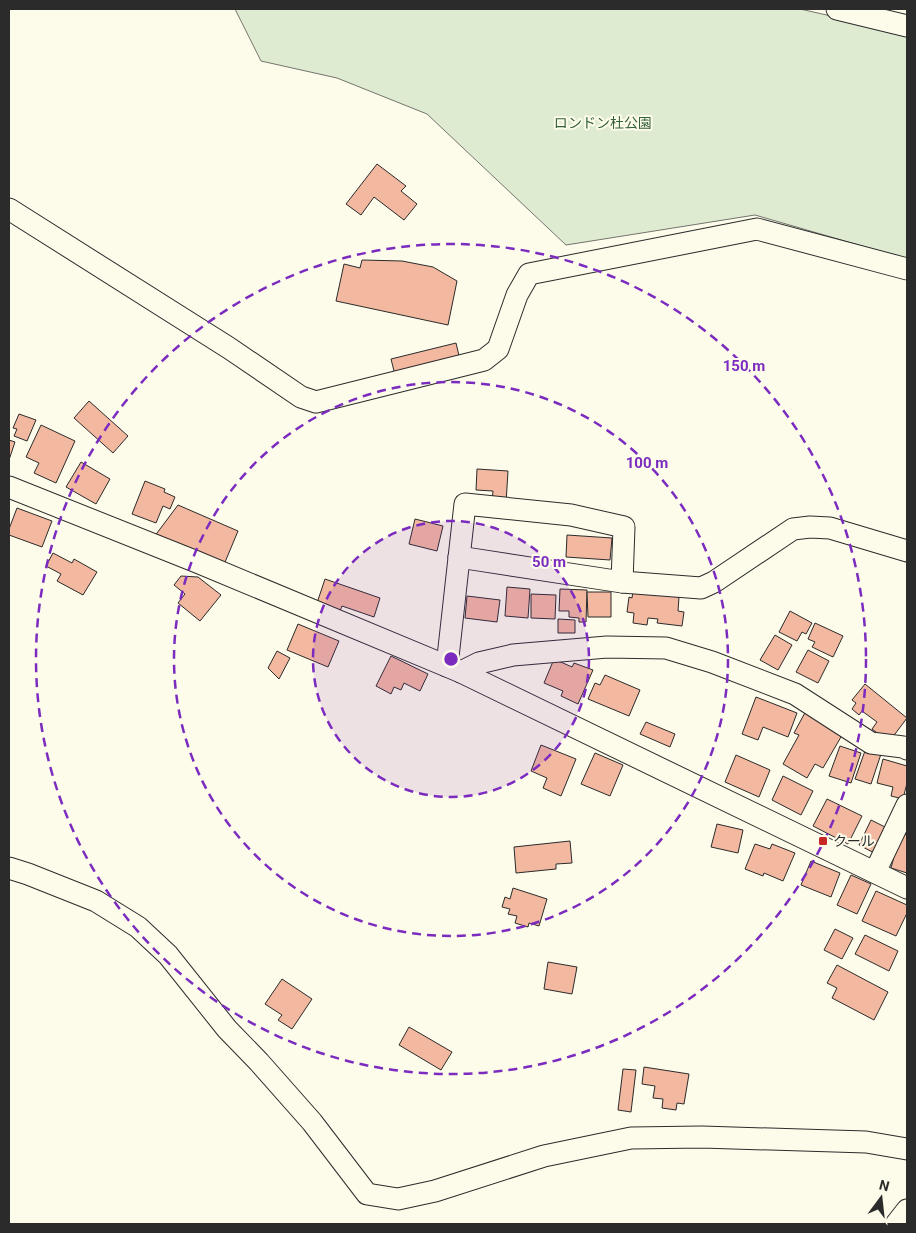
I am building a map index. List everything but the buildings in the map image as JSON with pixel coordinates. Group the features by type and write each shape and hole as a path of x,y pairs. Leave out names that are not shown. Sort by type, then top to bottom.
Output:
{"street":[{"path":"837,9 907,26"},
{"path":"9,209 230,348 302,397 316,402 484,360 498,349 517,295 529,274 757,229 907,269"},
{"path":"9,487 197,562 454,669 907,888"},
{"path":"454,669 459,558 465,504 571,515 624,527 622,582"},
{"path":"459,558 622,582 701,588 714,582 793,529 810,527 830,528 907,551"},
{"path":"454,669 514,655 607,647 666,648 712,662 795,694 871,743 907,749"},
{"path":"875,872 907,805"},
{"path":"9,868 96,902 138,927 168,955 227,1030 260,1062 312,1122 367,1194 398,1199 434,1190 544,1156 631,1138 702,1137 866,1142 907,1149"},
{"path":"896,1224 907,1210"}],"green space":[{"name":"ロンドン杜公園","path":"235,9 800,9 907,33 907,259 755,215 566,245 427,114 337,78 261,61"}],"place":[{"name":"クール","path":"823,841"}]}
